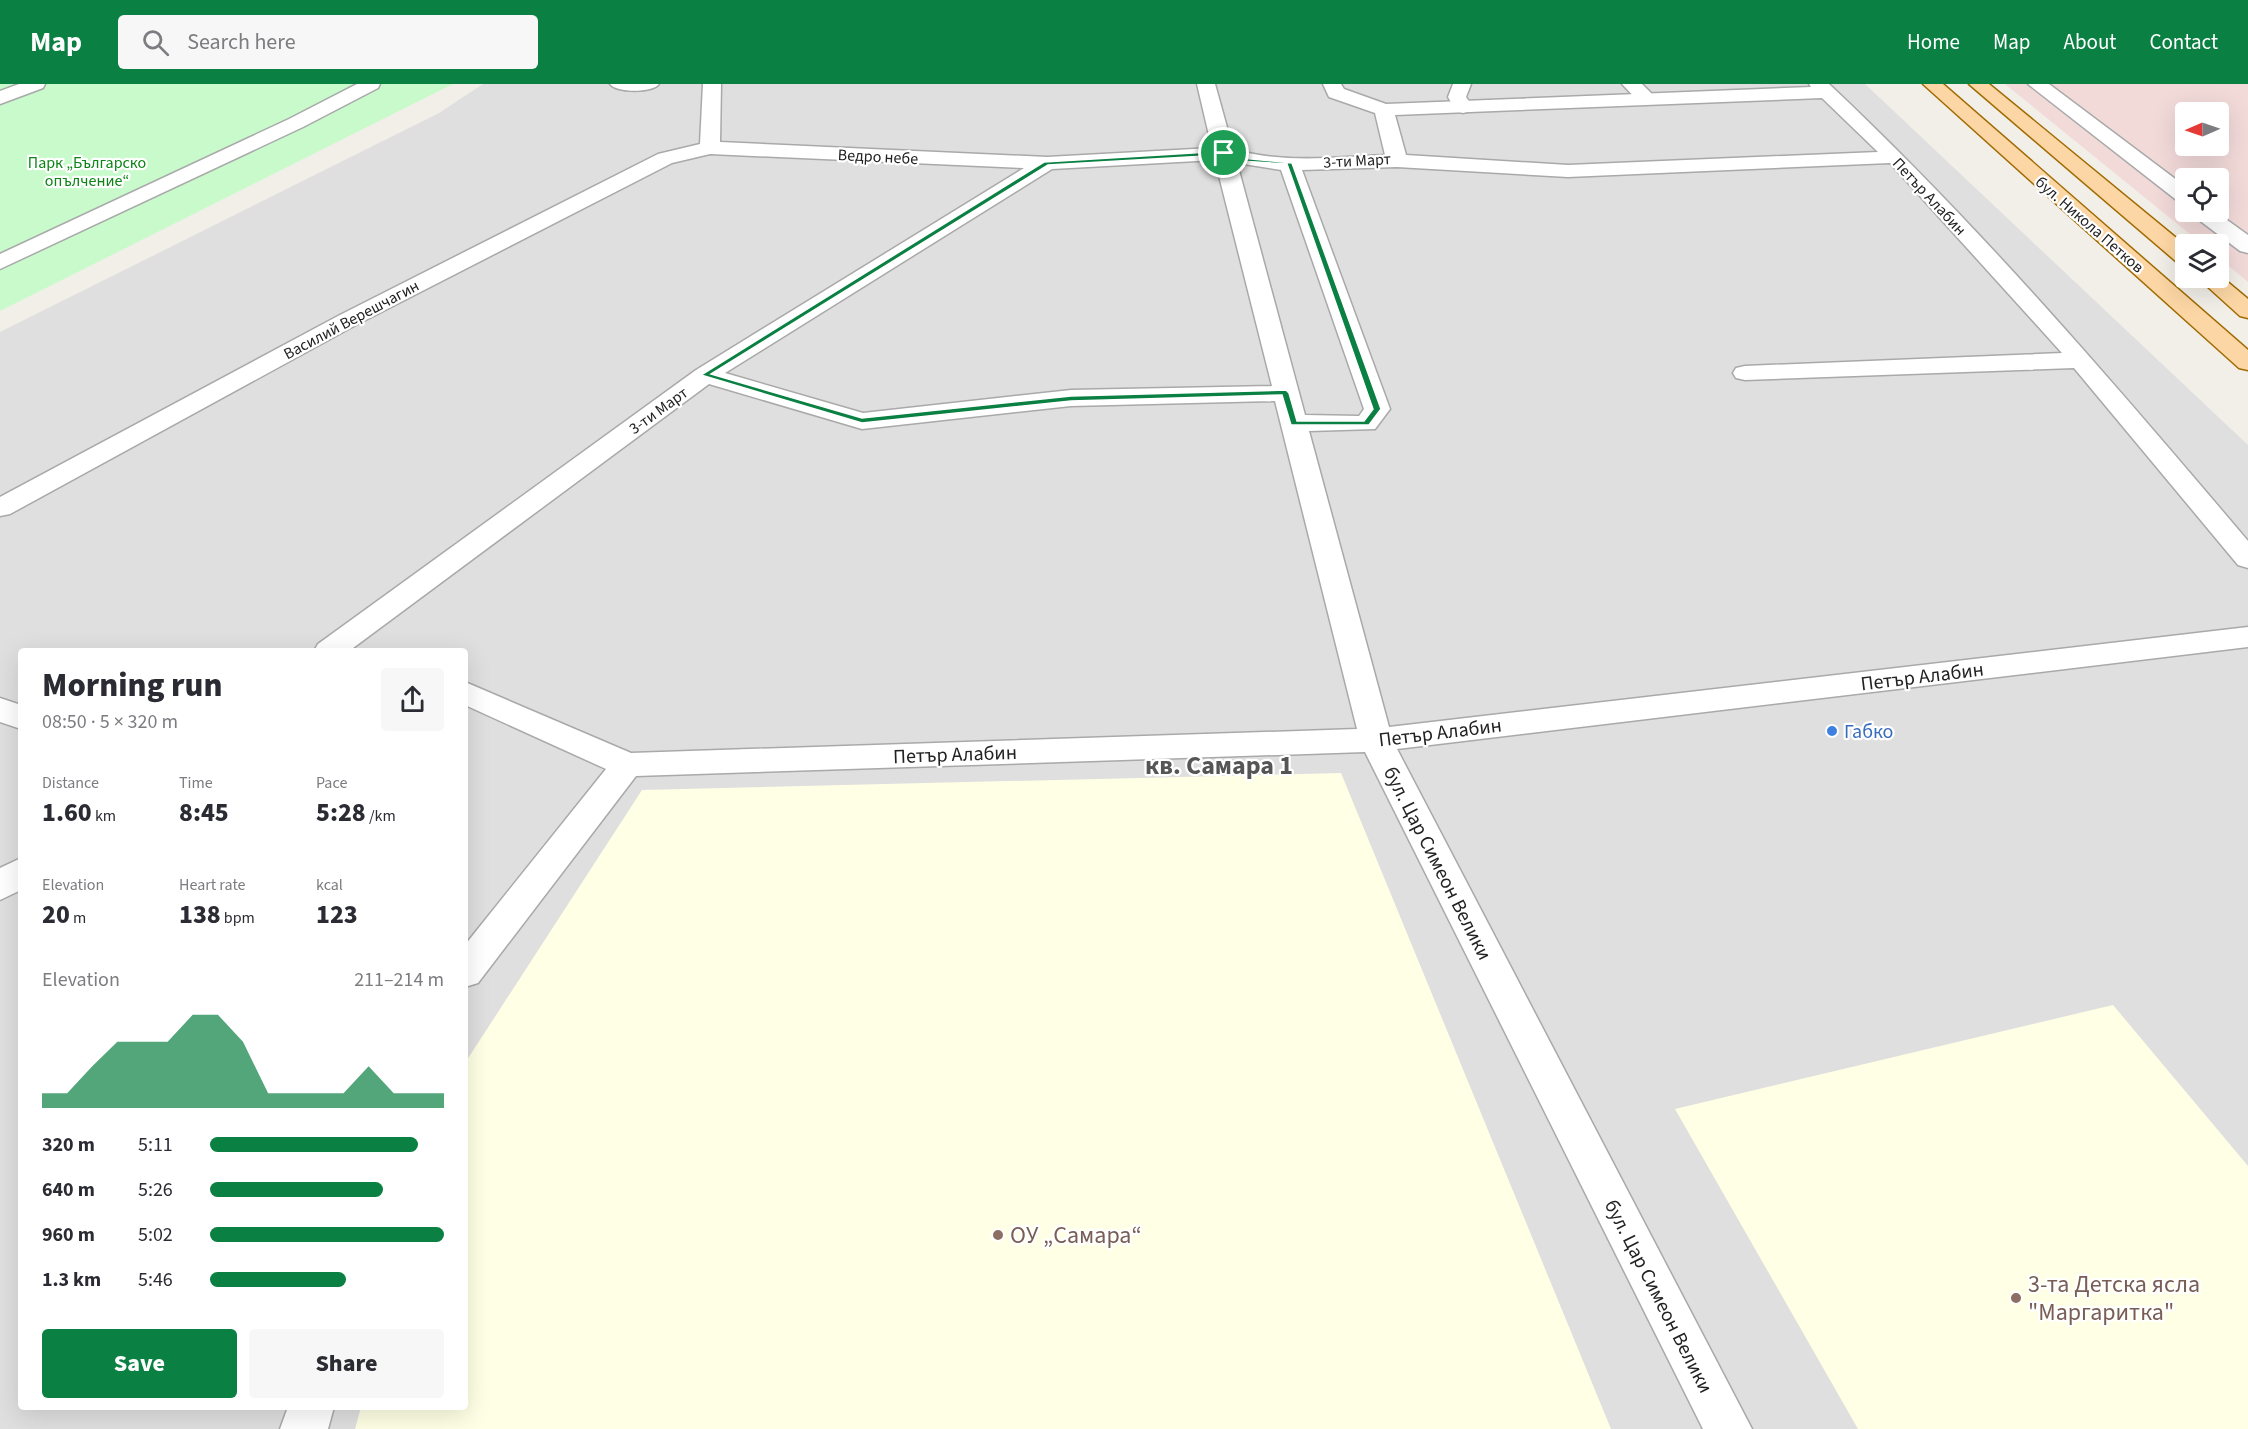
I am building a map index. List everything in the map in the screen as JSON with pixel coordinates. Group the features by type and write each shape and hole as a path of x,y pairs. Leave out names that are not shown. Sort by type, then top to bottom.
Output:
{"main road":[{"name":"бул. Никола Петков","path":"1932,84 2248,363"},
{"name":"бул. Никола Петков","path":"1978,84 2175,249"},
{"path":"2221,288 2248,310"}],"street":[{"path":"0,98 36,84"},
{"path":"0,262 297,123 371,84"},
{"path":"619,84 650,84"},
{"path":"710,148 712,84"},
{"name":"бул. Цар Симеон Велики","path":"1206,84 1376,740 1728,1429"},
{"path":"1332,84 1336,93 1383,110 1647,99 1822,88"},
{"path":"1462,84 1457,97 1463,107"},
{"path":"1631,84 1647,99"},
{"path":"2037,84 2175,190"},
{"name":"Петър Алабин","path":"1822,88 1895,157 2081,360 2248,559"},
{"name":"3-ти Март","path":"347,647 705,375 1047,163 1224,153 1240,159 1289,163 1397,161 1383,110"},
{"name":"Ведро небе","path":"710,148 1047,163"},
{"name":"Василий Верешчагин","path":"0,508 346,321 596,191 665,158 710,148"},
{"path":"1397,161 1568,171 1895,157"},
{"path":"705,375 862,421 1071,399 1289,408 1366,424 1377,409 1289,163"},
{"path":"2216,222 2248,246"},
{"path":"1745,373 2081,360"},
{"name":"Петър Алабин","path":"468,694 627,765 1376,740 2248,637"},
{"path":"0,709 18,717"},
{"path":"468,968 627,765"},
{"path":"0,887 18,873"},
{"path":"304,1429 309,1410"}],"shaded area":[{"path":"483,84 1865,84 2248,445 2248,1429 0,1429 0,332 439,113"},
{"path":"2005,84 2248,84 2248,282 2229,266 2229,234 2190,234"},
{"name":"ОУ „Самара“","path":"1341,773 1611,1429 355,1429 360,1410 468,1410 468,1058 642,790"},
{"name":"3-та Детска ясла \"Маргаритка\"","path":"2113,1005 2248,1166 2248,1429 1858,1429 1675,1109"}],"green space":[{"name":"Парк „Българско опълчение“","path":"0,84 453,84 0,311"}],"place":[{"name":"Габко","path":"1832,731"},
{"name":"ОУ „Самара“","path":"998,1235"},
{"name":"3-та Детска ясла \"Маргаритка\"","path":"2016,1298"}],"district":[{"name":"кв. Самара 1","path":"1219,765"}],"route":[{"path":"1224,153 1240,159 1289,163 1377,409 1366,424 1293,423 1286,393 1071,399 862,421 705,375 1047,163 1224,153"}]}
